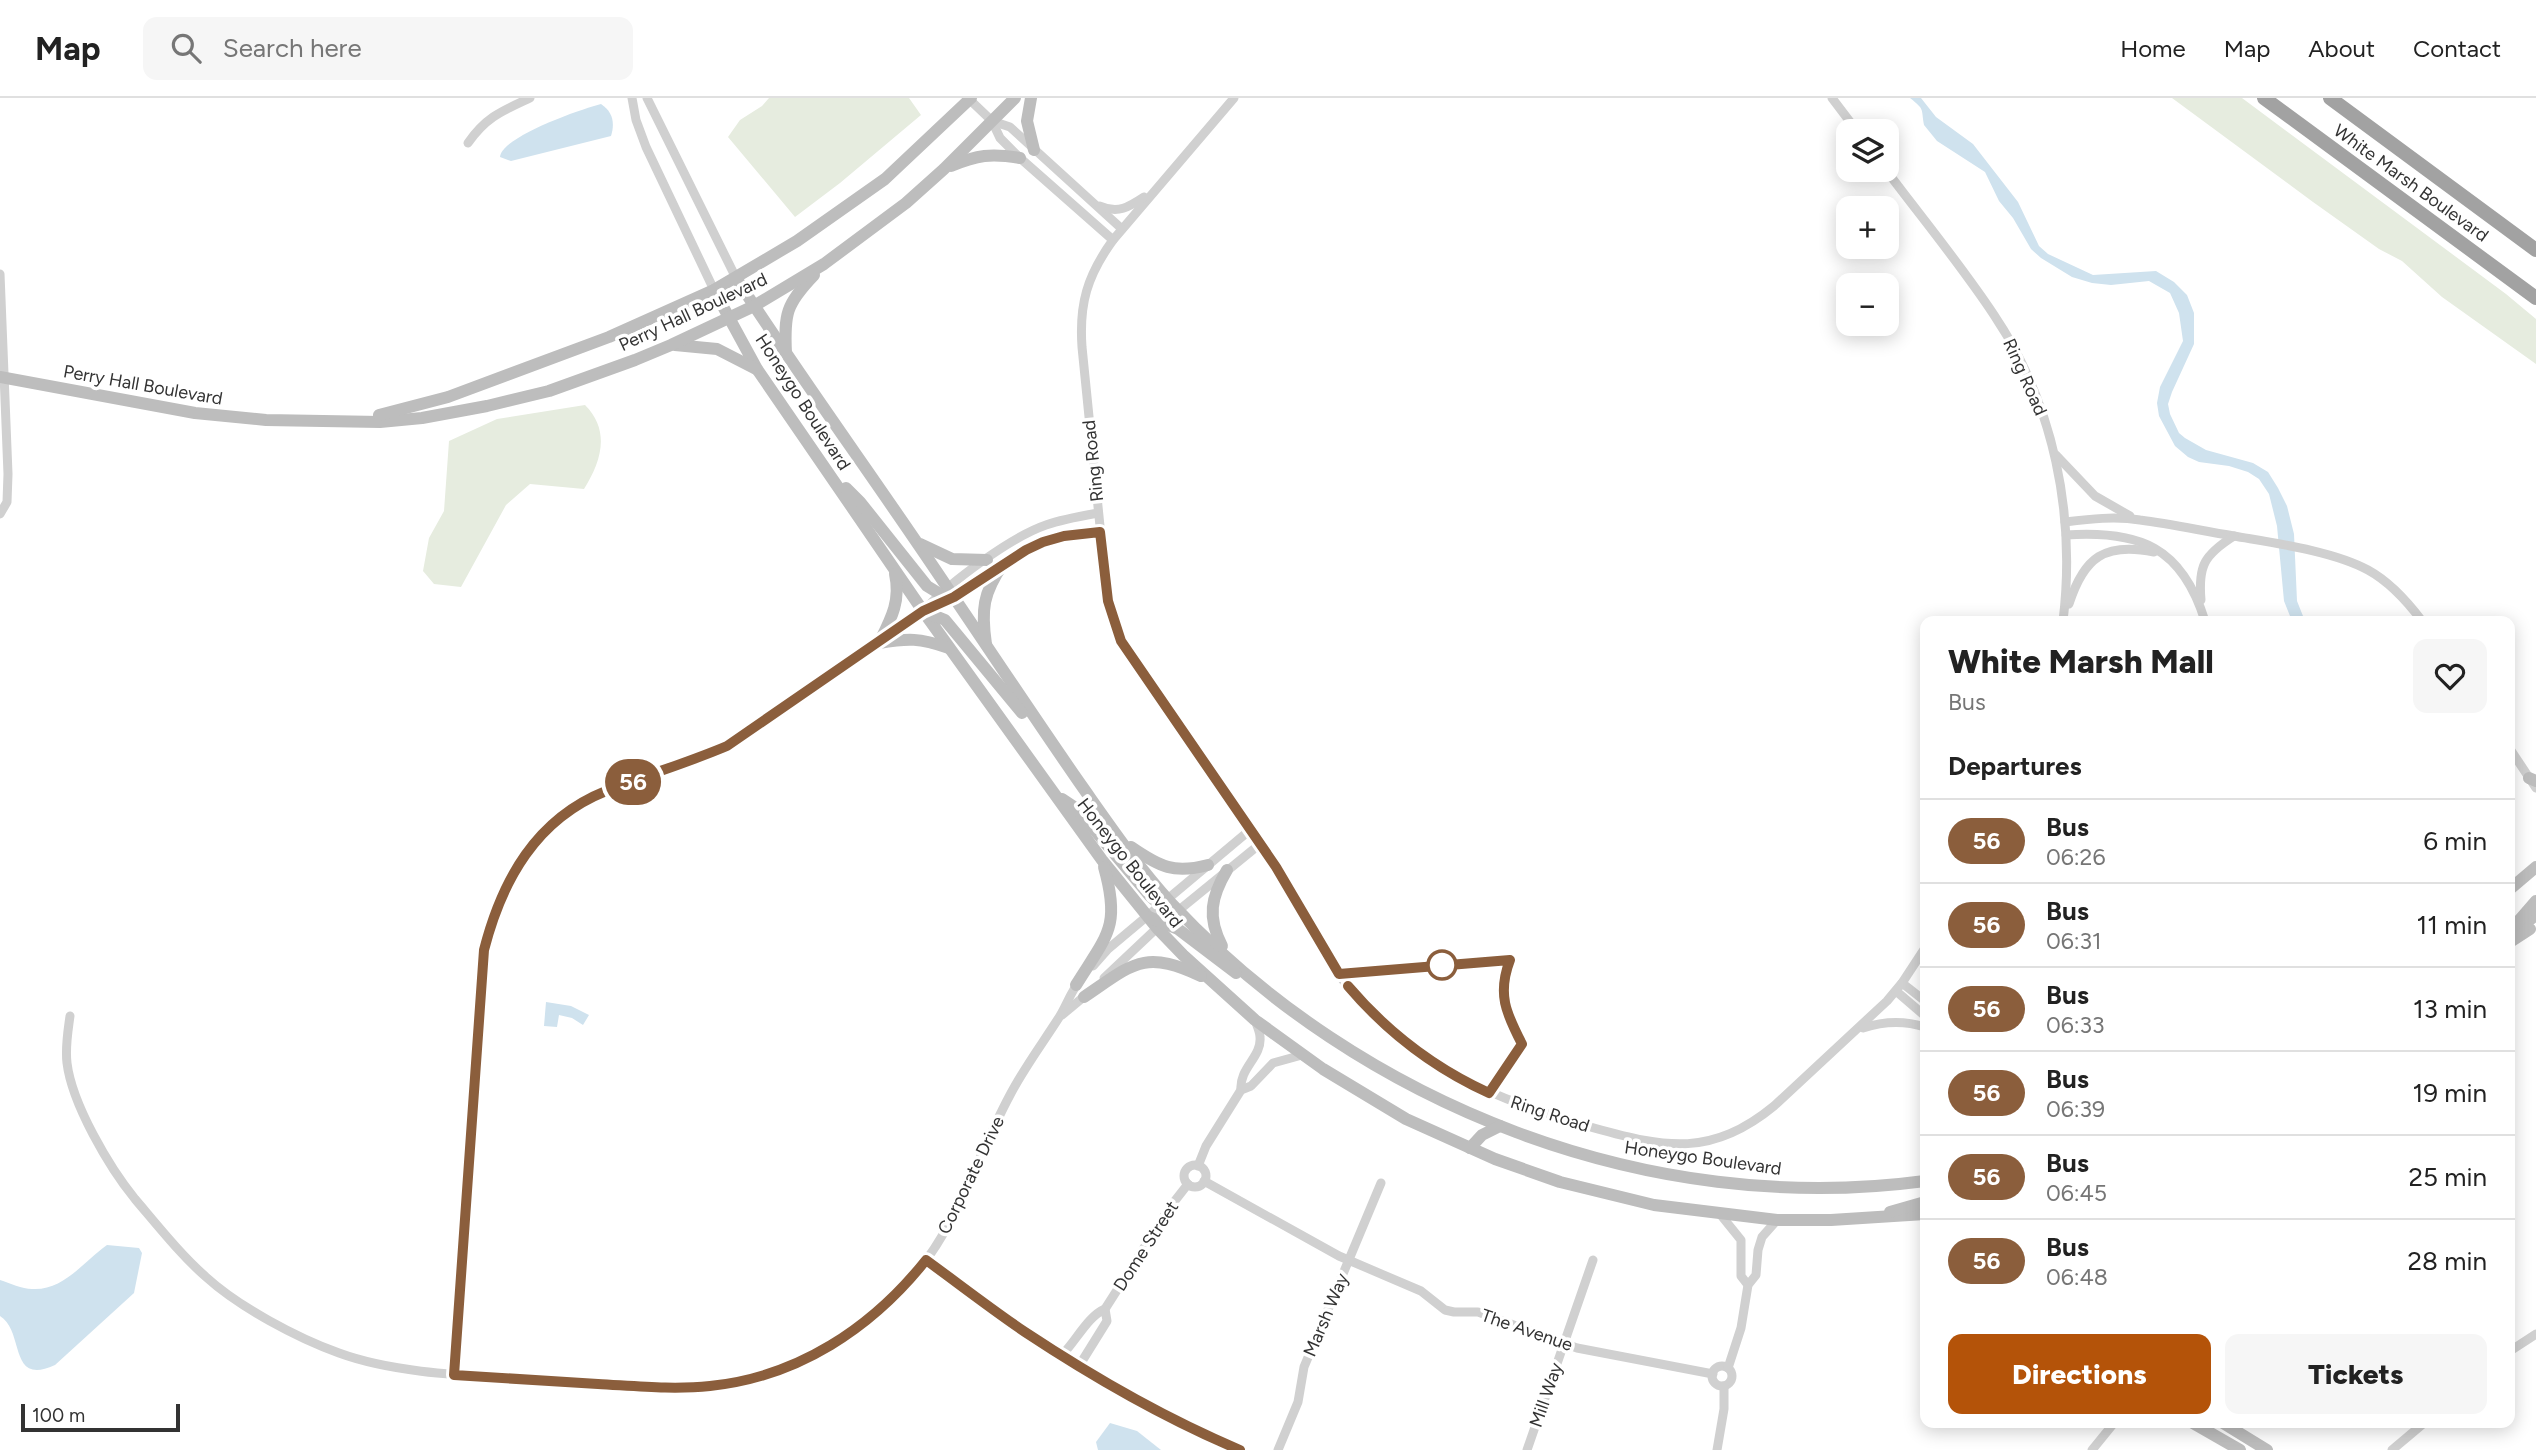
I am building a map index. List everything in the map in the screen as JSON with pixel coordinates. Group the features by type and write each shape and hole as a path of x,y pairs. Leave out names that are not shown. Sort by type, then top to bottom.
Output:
{"highway":[{"name":"White Marsh Boulevard","path":"2264,98 2536,298"},
{"name":"White Marsh Boulevard","path":"2330,98 2536,250"}],"main road":[{"name":"Perry Hall Boulevard","path":"2,378 195,413 266,420 380,422 487,406 582,380 671,345 754,306 824,264 883,221 944,169 1015,98"},
{"path":"1031,98 1027,121 1034,150"},
{"name":"Perry Hall Boulevard","path":"323,421 379,415 448,397 609,337 714,290 797,241 885,179 970,99"},
{"path":"944,169 984,155 999,154 1020,158"},
{"path":"786,353 787,311 798,292 824,264"},
{"name":"Honeygo Boulevard","path":"736,278 916,542 947,593 1164,902"},
{"name":"Honeygo Boulevard","path":"714,290 757,369 948,648 1102,860 1146,916"},
{"path":"671,345 717,349 757,369"},
{"path":"830,474 860,502 927,586 947,593"},
{"path":"916,542 953,559 987,560"},
{"path":"986,648 983,624 985,598 1003,564"},
{"path":"879,643 894,614 898,598 893,566"},
{"path":"923,611 945,620 1076,778"},
{"path":"879,643 908,638 926,640 948,648"},
{"path":"1053,793 1077,809 1149,895 1178,910"},
{"path":"1122,842 1161,866 1181,871 1208,865"},
{"path":"1076,985 1112,920 1110,889 1102,860"},
{"path":"2515,885 2536,867"},
{"path":"1227,870 1217,886 1211,909 1215,932 1227,955"},
{"path":"2515,927 2536,901"},
{"name":"Honeygo Boulevard","path":"1178,910 1227,955 1321,1031 1428,1094 1544,1143 1604,1161 1756,1186 1818,1189 1920,1182"},
{"path":"2515,930 2536,915"},
{"path":"1146,916 1160,925 1178,929 1233,971 1289,1007"},
{"path":"2515,939 2536,924"},
{"name":"Honeygo Boulevard","path":"1160,925 1213,982 1255,1020 1302,1055 1401,1116 1470,1148 1560,1182 1654,1205 1777,1220 1920,1214"},
{"path":"1084,997 1128,968 1161,961 1213,982"},
{"path":"1470,1148 1482,1135 1500,1126"},
{"path":"1872,1217 1920,1203"},
{"path":"1894,1217 1920,1220"},
{"path":"2202,1428 2240,1450"},
{"path":"2231,1428 2267,1450"}],"street":[{"path":"468,143 479,127 490,118 530,98"},
{"name":"Honeygo Boulevard","path":"632,98 636,120 646,147 714,290"},
{"name":"Honeygo Boulevard","path":"647,98 736,278"},
{"name":"Ring Road","path":"1234,98 1113,240 1091,275 1084,297 1081,320 1083,358 1108,601 1121,641 1293,894 1339,974 1387,1027 1429,1061 1457,1078 1489,1093 1576,1123 1658,1143 1690,1144 1719,1138 1744,1128 1763,1115 1858,1029 1899,987 1920,956"},
{"path":"1832,98 1848,119"},
{"path":"970,99 992,121 1000,138 1020,158 1113,240"},
{"path":"992,121 1010,127 1122,229"},
{"name":"Ring Road","path":"1895,182 2003,328 2035,393 2054,453 2065,522 2064,616"},
{"path":"1091,203 1106,209 1126,209 1154,190"},
{"path":"0,274 8,494 0,514"},
{"path":"2054,453 2095,496 2108,506 2138,519"},
{"path":"454,1375 484,950 491,920 512,873 536,843 573,809 606,791 727,746 879,643 1017,538 1044,525 1098,513"},
{"path":"2065,522 2138,519 2314,553 2359,566 2381,578 2404,598 2418,616"},
{"path":"923,611 947,593 1043,542 1064,536 1100,532"},
{"path":"2066,535 2110,533 2137,540 2164,554 2189,581 2204,616"},
{"path":"2202,611 2202,567 2211,552 2234,536"},
{"path":"2065,616 2080,575 2093,559 2122,548 2164,554"},
{"path":"2515,756 2534,782"},
{"name":"Corporate Drive","path":"70,1016 67,1063 72,1083 93,1132 127,1188 176,1248 208,1279 285,1329 341,1354 383,1364 454,1375 675,1388 736,1382 807,1359 836,1342 892,1299 926,1260 951,1220 1010,1095 1076,985 1108,949 1250,830"},
{"name":"Corporate Drive","path":"1058,1019 1160,925 1260,844"},
{"path":"1899,987 1920,998"},
{"path":"1899,987 1920,1010"},
{"path":"1241,1090 1240,1080 1261,1039 1255,1020"},
{"path":"1858,1029 1894,1021 1920,1025"},
{"path":"1198,1166 1206,1146 1241,1090 1251,1086 1273,1063 1302,1055"},
{"path":"1192,1165 1198,1166 1205,1172 1204,1181 1198,1186 1188,1184 1185,1172 1192,1165"},
{"name":"The Avenue","path":"1204,1181 1349,1261 1414,1287 1446,1310 1478,1312 1564,1344 1713,1374"},
{"name":"Marsh Way","path":"1278,1450 1298,1402 1304,1367 1381,1183"},
{"name":"Dome Street","path":"1062,1355 1076,1341 1095,1313 1105,1309 1170,1207 1188,1184"},
{"path":"1720,1214 1741,1240 1741,1276 1748,1285"},
{"path":"1728,1368 1741,1328 1748,1285 1756,1275 1762,1237 1777,1220"},
{"path":"926,1260 1025,1332 1079,1366 1147,1406 1240,1450"},
{"name":"Mill Way","path":"1527,1450 1593,1260"},
{"name":"Dome Street","path":"1079,1366 1107,1321 1105,1309"},
{"path":"2515,1348 2536,1334"},
{"path":"1717,1450 1724,1409 1724,1386 1732,1379 1728,1368 1719,1367 1713,1374 1716,1383 1724,1386"},
{"path":"2092,1450 2110,1428"},
{"path":"2392,1450 2418,1428"}],"shaded area":[{"path":"769,98 909,98 921,115 795,217 728,137 740,120 762,106"},
{"path":"2172,98 2242,98 2536,319 2536,364 2442,297 2402,261 2379,249"},
{"path":"585,405 598,425 601,447 595,468 584,489 530,484 506,505 461,587 434,584 423,571 429,538 444,511 449,441 497,419"}],"water":[{"path":"1910,98 1921,98 1936,117 1973,144 2018,202 2039,246 2048,254 2093,275 2156,271 2174,282 2187,295 2194,313 2194,344 2172,392 2168,404 2170,414 2179,433 2185,438 2206,450 2253,463 2268,472 2287,506 2294,534 2297,601 2303,616 2290,616 2284,601 2277,526 2269,494 2259,479 2229,466 2199,462 2188,457 2175,446 2159,416 2157,403 2160,387 2183,341 2179,313 2170,293 2149,281 2111,285 2092,283 2072,277 2041,258 2031,249 2013,218 1999,201 1985,172 1937,141 1924,125 1920,107"},
{"path":"601,104 612,118 611,136 511,161 500,157 513,141 527,133"},
{"path":"546,1002 571,1006 589,1015 583,1025 572,1018 559,1015 557,1027 544,1026"},
{"path":"107,1245 139,1248 142,1253 134,1293 55,1365 40,1370 30,1369 19,1354 8,1323 0,1316 0,1280 28,1289 54,1285 73,1274"},
{"path":"1110,1423 1137,1431 1161,1450 1098,1450 1096,1442"}],"bus line":[{"name":"56","path":"1240,1450 1209,1437 1106,1383 1025,1332 926,1260 892,1299 847,1336 807,1359 736,1382 675,1388 454,1375 484,950 491,920 512,873 528,851 573,809 606,791 727,746 834,675 923,611 954,597 1026,550 1064,536 1100,532 1105,586 1112,619 1121,641 1276,867 1339,974 1510,960 1502,988 1506,1013 1522,1044 1489,1093 1457,1078 1418,1053 1373,1014 1348,986"}]}
